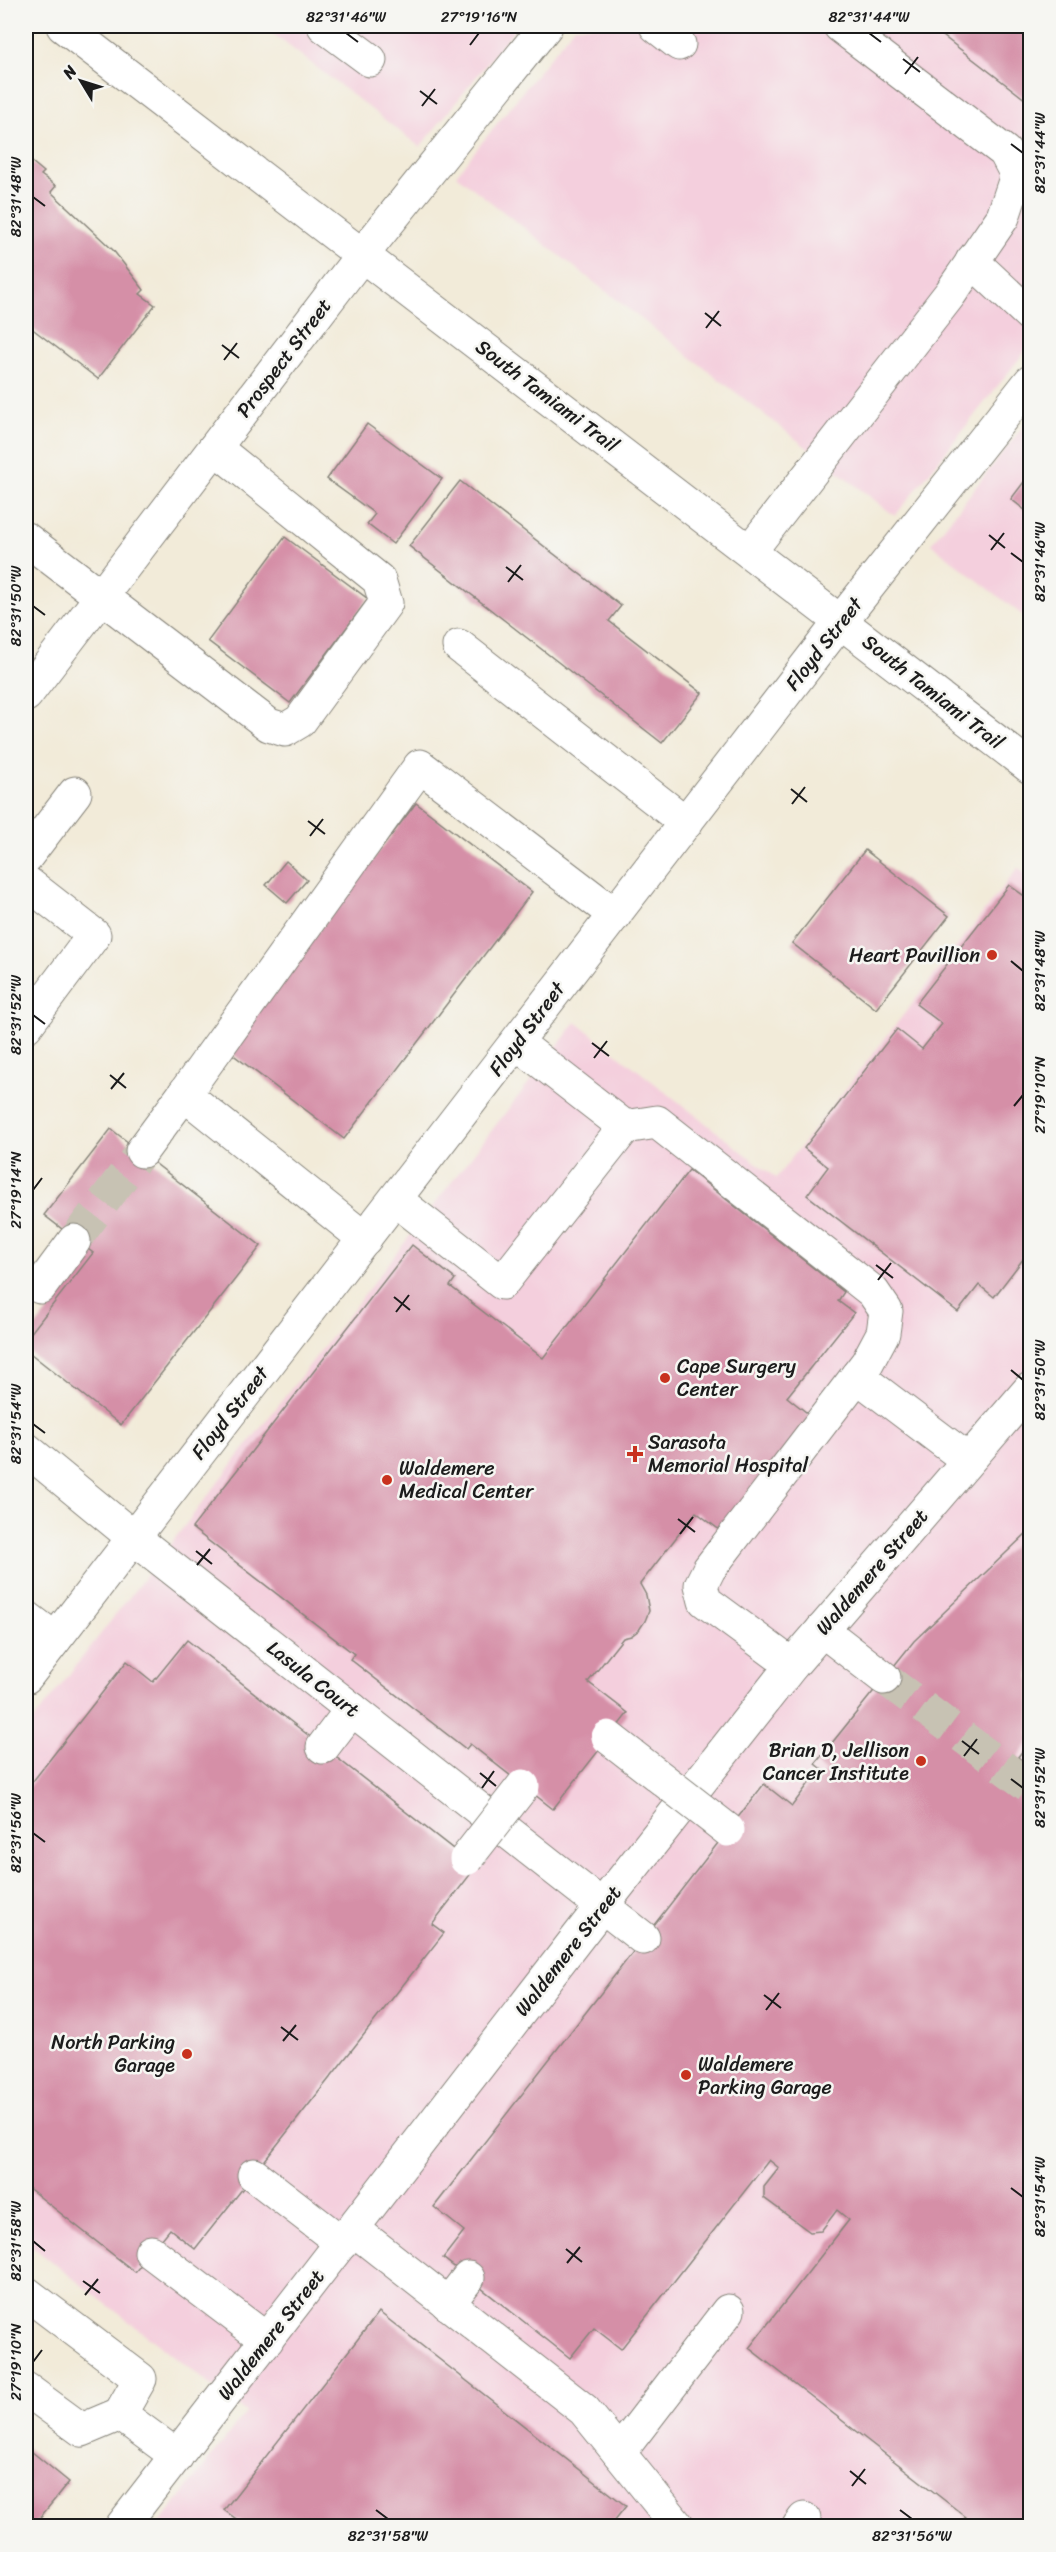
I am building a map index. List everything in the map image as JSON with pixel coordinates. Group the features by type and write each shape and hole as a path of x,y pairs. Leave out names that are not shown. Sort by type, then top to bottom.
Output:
{"street":[{"name":"South Tamiami Trail","path":"63,26 1030,767"},
{"path":"324,26 370,60"},
{"name":"Prospect Street","path":"26,695 363,255 546,26"},
{"path":"750,551 881,384 972,261 1022,186 1005,152 840,26"},
{"path":"972,261 1030,315"},
{"name":"Floyd Street","path":"26,1677 841,621 1030,382"},
{"path":"26,539 100,598 269,725 285,730 300,721 386,603 379,580 215,448"},
{"path":"459,646 686,823"},
{"path":"142,1150 420,766 615,915"},
{"path":"26,857 75,794"},
{"path":"26,882 94,935 26,1026"},
{"path":"517,1042 625,1127"},
{"path":"184,1094 365,1239"},
{"path":"396,1200 502,1283 625,1127 657,1122 873,1292 886,1311 884,1333 867,1363 710,1569 701,1585 705,1600 792,1665"},
{"path":"30,1290 74,1241"},
{"path":"857,1376 968,1460"},
{"name":"Waldemere Street","path":"139,2521 177,2456 602,1906 792,1665 1030,1389"},
{"name":"Lasula Court","path":"26,1449 134,1538 643,1938"},
{"path":"26,1617 55,1639"},
{"path":"822,1630 884,1678"},
{"path":"323,1747 352,1709"},
{"path":"608,1737 728,1830"},
{"path":"466,1859 523,1785"},
{"path":"254,2175 448,2304 584,2410 678,2526"},
{"path":"152,2252 267,2340"},
{"path":"448,2304 468,2278"},
{"path":"26,2293 140,2379 120,2414 82,2430 26,2389"},
{"path":"619,2453 728,2311"},
{"path":"120,2414 177,2456"}],"shaded area":[{"path":"263,26 517,26 420,147"},
{"path":"575,26 1030,26 1030,345 895,516 456,175"},
{"path":"1030,418 1030,621 931,544"},
{"name":"Sarasota Memorial Hospital","path":"1018,868 1030,877 1030,2526 158,2526 246,2412 26,2242 26,1730 576,1022 776,1178"}],"building":[{"path":"930,26 1030,26 1030,103"},
{"path":"26,157 44,172 41,175 56,186 51,192 113,250 144,290 140,294 155,305 98,379 26,324"},
{"path":"367,424 442,479 393,544 367,524 375,514 327,479"},
{"path":"1030,474 1030,514 1011,499"},
{"path":"460,481 621,606 609,621 702,693 662,743 409,546"},
{"path":"285,537 368,599 290,703 208,641"},
{"path":"416,803 532,892 344,1139 227,1050"},
{"path":"865,850 949,916 876,1009 792,943"},
{"path":"286,861 307,880 287,903 266,885"},
{"path":"1009,885 1030,900 1027,904 1030,907 1030,1250 994,1297 979,1285 958,1312 807,1195 828,1167 804,1148 897,1029 922,1049 942,1024 916,1004"},
{"path":"111,1129 261,1246 121,1425 26,1350 26,1339 93,1253 44,1215"},
{"path":"689,1170 844,1292 838,1301 854,1313 787,1397 831,1432 742,1547 696,1512 640,1584 646,1595 649,1611 645,1621 639,1630 623,1638 588,1682 628,1713 553,1809 470,1744 466,1749 350,1659 354,1654 192,1528 412,1245 455,1279 450,1286 543,1358"},
{"path":"1030,1530 1030,1741 1018,1757 1030,1767 1030,2526 958,2526 966,2517 749,2348 849,2220 837,2210 821,2231 810,2232 764,2198 764,2187 779,2168 769,2160 621,2349 594,2328 570,2358 443,2258 464,2231 434,2207 764,1784 792,1806 813,1778 818,1781 825,1772 815,1764 914,1641"},
{"name":"North Parking Garage","path":"187,1640 476,1867 432,1924 444,1933 195,2249 170,2229 135,2272 26,2186 26,1790 127,1661 153,1682"},
{"path":"379,2312 626,2506 610,2526 246,2526 224,2510"},
{"path":"26,2447 69,2482 33,2526 26,2526"}],"tunnel":[{"path":"74,1241 142,1151"},
{"path":"884,1678 1030,1787"}],"place":[{"name":"Heart Pavillion","path":"992,955"},
{"name":"Cape Surgery Center","path":"665,1378"},
{"name":"Sarasota Memorial Hospital","path":"635,1454"},
{"name":"Waldemere Medical Center","path":"387,1480"},
{"name":"Brian D, Jellison Cancer Institute","path":"921,1761"},
{"name":"North Parking Garage","path":"187,2054"},
{"name":"Waldemere Parking Garage","path":"686,2075"}]}
